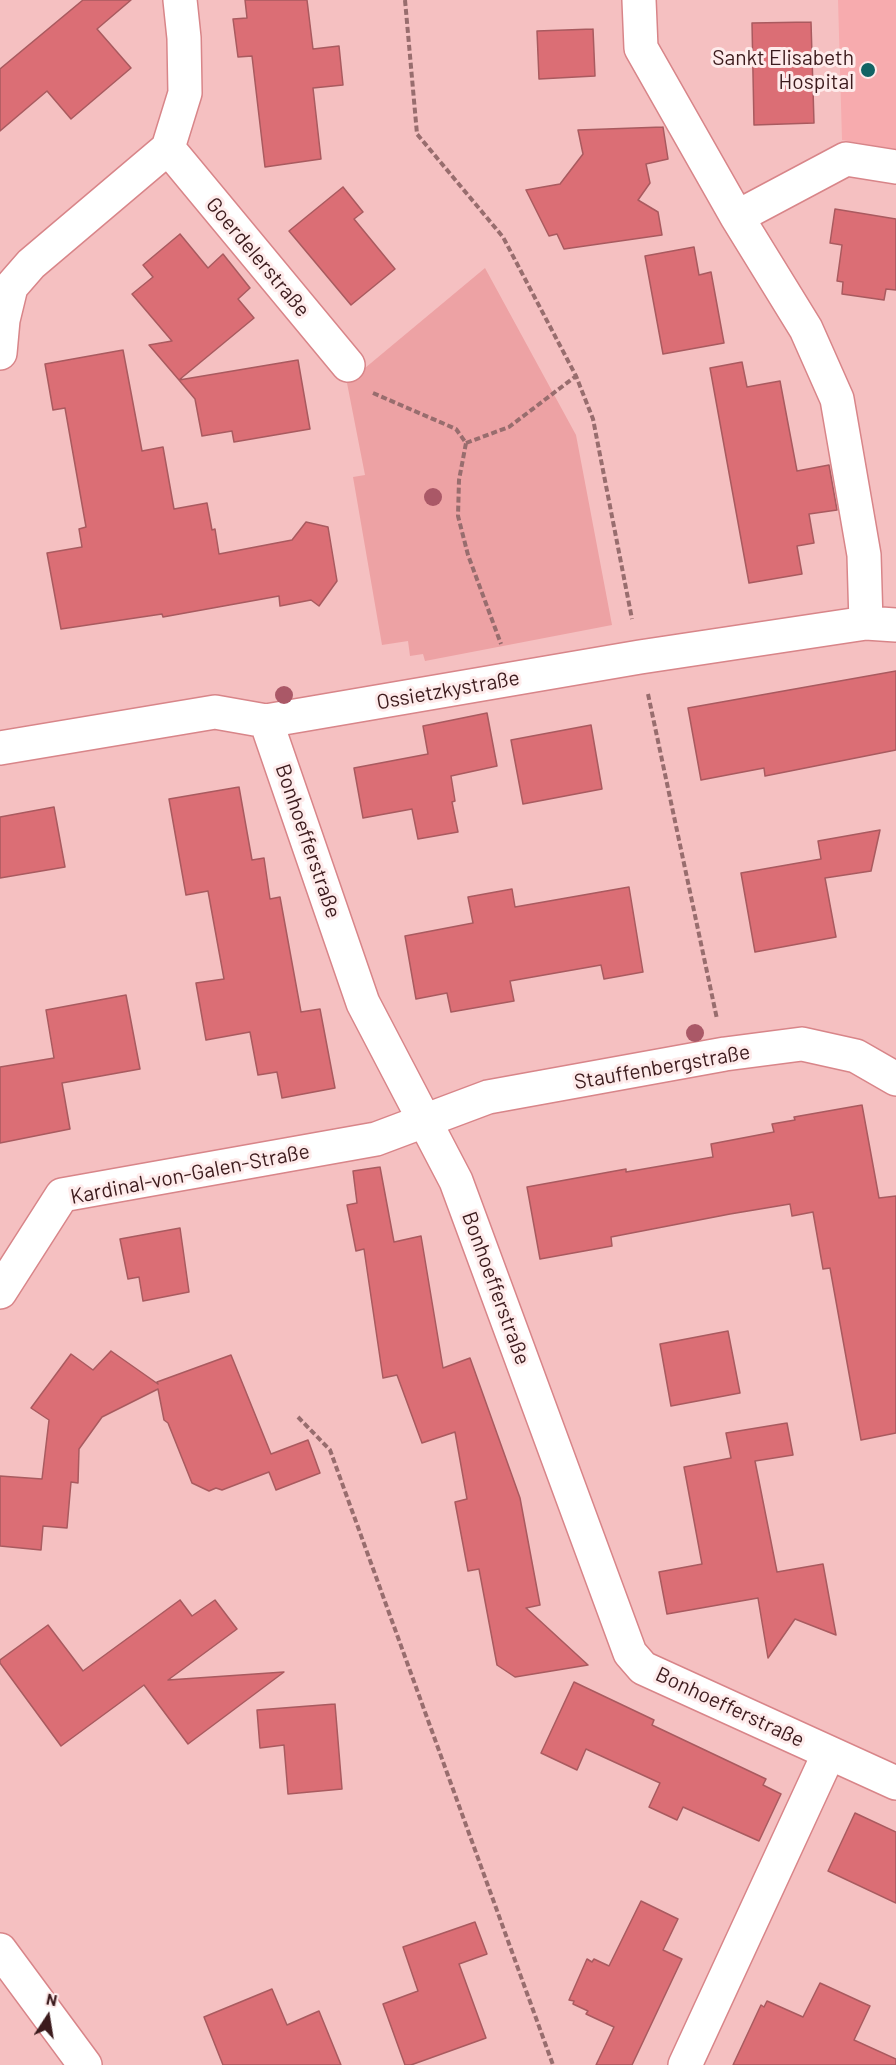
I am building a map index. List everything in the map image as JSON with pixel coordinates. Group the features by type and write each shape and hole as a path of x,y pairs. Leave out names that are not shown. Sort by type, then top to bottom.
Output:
{"street":[{"path":"0,353 3,320 11,287 31,264 168,148 185,93 184,38 180,0"},
{"path":"639,0 641,48 737,217 806,329 837,399 864,555 881,624"},
{"name":"Goerdelerstraße","path":"168,148 348,365"},
{"path":"737,217 846,159 896,167"},
{"name":"Ossietzkystraße","path":"0,748 215,712 266,721 640,657 881,624"},
{"name":"Bonhoefferstraße","path":"266,721 363,1003 456,1181 630,1653 643,1668 896,1783"},
{"name":"Stauffenbergstraße","path":"426,1121 488,1097 725,1054 802,1044 856,1056 896,1079"},
{"name":"Kardinal-von-Galen-Straße","path":"0,1292 62,1195 376,1139 426,1121"},
{"name":"Bonhoefferstraße","path":"685,2065 830,1753"},
{"path":"5,1968 85,2065"}],"path":[{"path":"405,0 417,134 503,237 576,376 592,419 640,657 725,1054"},
{"path":"348,365 374,394 456,429 466,443 459,480 458,516 468,555 500,640 508,680"},
{"path":"466,443 508,427 576,376"},
{"path":"298,1417 330,1450 553,2065"}],"shaded area":[{"name":"Sankt Elisabeth Hospital","path":"838,0 896,0 896,149 842,140"},
{"path":"485,268 576,435 612,625 425,661 423,654 410,656 408,641 382,645 353,477 365,475 347,383"}],"building":[{"path":"83,0 131,0 97,29 131,68 71,119 47,91 0,131 0,69"},
{"path":"245,0 307,0 313,49 339,46 343,85 313,88 321,159 265,167 252,56 238,57 233,19 247,18"},
{"path":"811,22 814,123 754,125 752,23"},
{"path":"593,29 595,76 539,79 537,31"},
{"path":"663,127 668,159 646,164 650,183 638,200 658,212 662,235 564,249 557,234 549,236 526,190 560,184 583,154 578,130"},
{"path":"343,187 363,212 354,219 395,269 351,305 289,231"},
{"path":"835,209 896,219 896,290 886,289 884,300 842,294 843,282 837,281 842,245 830,243"},
{"path":"180,234 208,268 223,254 250,288 238,299 254,318 179,380 149,345 172,341 132,294 153,277 143,265"},
{"path":"694,247 699,275 711,272 724,343 663,354 645,256"},
{"path":"123,350 142,451 163,447 174,509 207,503 212,530 215,529 219,554 292,540 306,522 328,527 337,581 319,606 311,600 280,606 279,596 163,617 162,614 61,629 47,553 82,547 79,529 86,527 65,408 53,410 45,364"},
{"path":"298,360 310,429 234,442 232,431 202,436 195,399 179,380"},
{"path":"742,362 747,387 780,381 797,471 829,465 837,510 809,514 814,543 797,546 802,574 749,583 710,368"},
{"path":"896,671 896,750 765,776 764,768 701,780 688,708"},
{"path":"487,713 497,766 451,776 455,801 452,802 458,832 418,839 412,809 363,818 354,768 428,754 423,726"},
{"path":"591,725 602,789 523,804 511,740"},
{"path":"239,787 252,860 264,858 270,899 280,897 301,1012 320,1009 335,1088 282,1098 277,1072 258,1075 250,1032 206,1040 196,983 224,979 208,891 186,895 169,799"},
{"path":"54,807 65,867 0,878 0,817"},
{"path":"880,830 871,871 825,878 836,937 755,952 741,873 821,859 818,841"},
{"path":"629,887 643,972 604,979 601,965 510,981 514,1001 451,1012 447,993 416,999 405,936 473,923 468,897 512,889 515,907"},
{"path":"126,995 140,1069 62,1083 70,1129 0,1143 0,1067 54,1058 46,1010"},
{"path":"862,1105 879,1198 896,1196 896,1433 861,1440 830,1268 823,1269 813,1212 792,1216 790,1204 730,1214 611,1237 612,1246 540,1259 527,1187 626,1169 626,1172 713,1157 711,1144 774,1132 772,1124 795,1120 794,1117"},
{"path":"380,1167 394,1242 421,1236 443,1368 470,1358 520,1498 540,1605 526,1608 588,1665 515,1677 497,1665 479,1569 468,1571 455,1502 467,1499 455,1432 422,1443 397,1375 383,1378 364,1249 356,1251 347,1205 357,1203 353,1171"},
{"path":"180,1228 189,1292 143,1301 139,1277 128,1279 120,1239"},
{"path":"728,1331 740,1393 671,1406 660,1344"},
{"path":"111,1351 158,1384 157,1382 231,1355 271,1454 308,1440 320,1473 276,1490 269,1472 222,1490 216,1488 209,1491 192,1483 168,1423 164,1420 158,1389 102,1417 79,1449 78,1483 71,1482 67,1528 43,1526 41,1550 0,1546 0,1476 42,1479 49,1420 31,1408 71,1354 93,1370"},
{"path":"787,1423 793,1455 755,1461 777,1572 823,1564 836,1635 795,1619 768,1658 758,1598 667,1614 659,1572 702,1564 684,1467 731,1458 726,1433"},
{"path":"180,1600 192,1616 215,1600 237,1629 168,1680 284,1672 188,1744 144,1685 61,1746 0,1663 0,1660 48,1625 83,1671"},
{"path":"574,1682 654,1720 652,1725 766,1779 763,1785 781,1794 759,1841 683,1807 677,1820 649,1807 660,1783 586,1749 577,1770 541,1753"},
{"path":"335,1704 342,1789 288,1794 284,1745 260,1748 257,1710"},
{"path":"855,1813 896,1832 896,1903 828,1871"},
{"path":"641,1901 678,1919 663,1950 682,1959 632,2065 596,2065 614,2027 586,2014 588,2011 569,2000 587,1959 592,1962 594,1959 609,1966"},
{"path":"475,1922 487,1954 459,1964 486,2038 411,2065 405,2065 383,2004 418,1991 403,1947"},
{"path":"820,1983 870,2006 854,2040 896,2059 896,2065 733,2065 761,2005 764,2007 767,2001 803,2017"},
{"path":"272,1989 287,2025 319,2011 341,2065 223,2065 204,2017"}],"place":[{"name":"Sankt Elisabeth Hospital","path":"868,70"}]}
